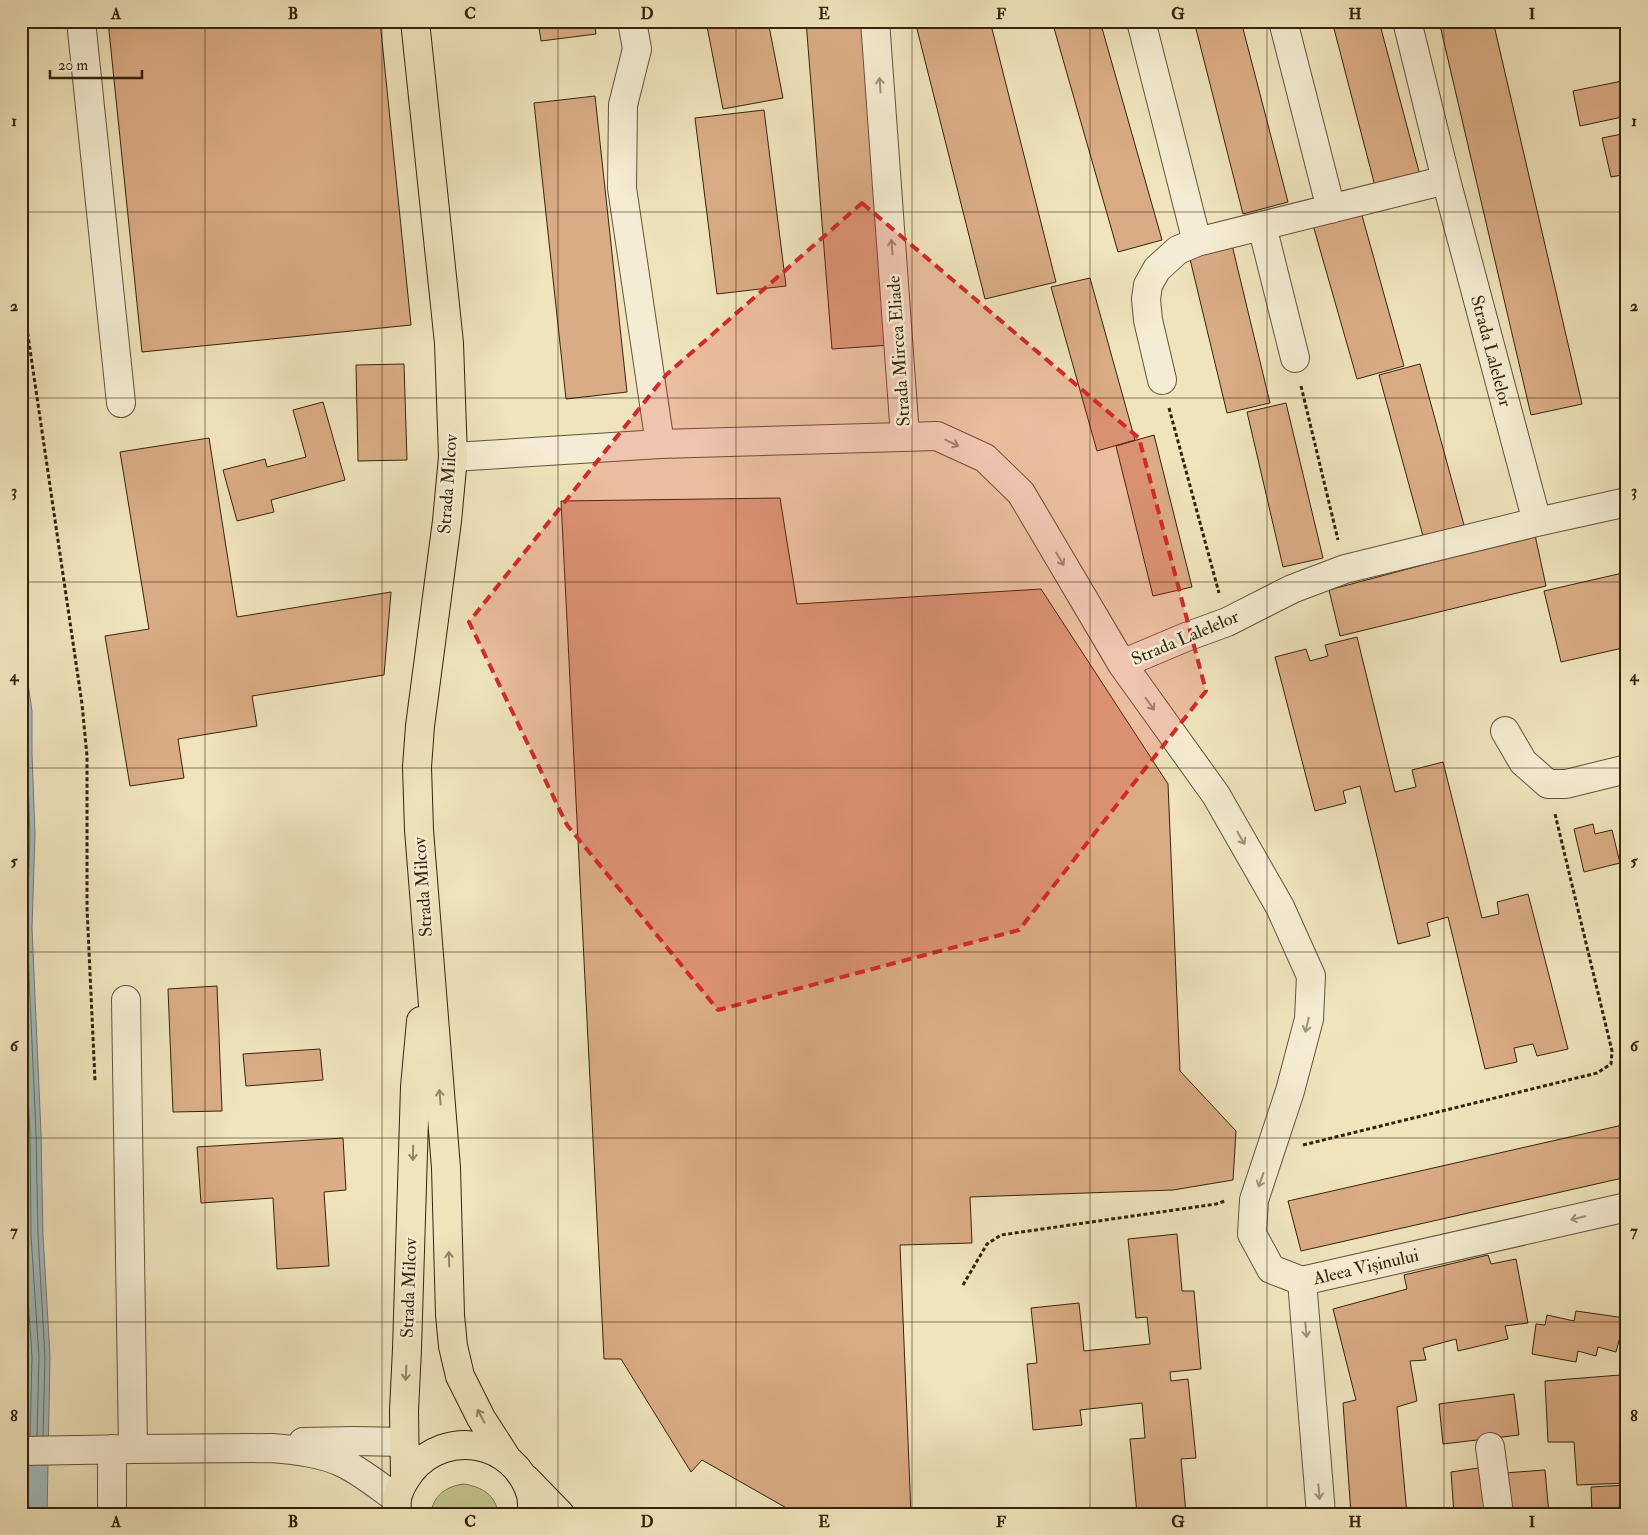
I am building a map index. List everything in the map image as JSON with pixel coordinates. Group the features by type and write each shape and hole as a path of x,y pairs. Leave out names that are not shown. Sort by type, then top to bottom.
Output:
{"main road":[{"name":"Strada Milcov","path":"415,21 449,342 453,457 447,522 420,726 418,767 418,830 446,1168 450,1315 453,1346 460,1376 481,1418 513,1466"},
{"name":"Strada Milcov","path":"400,1497 404,1442 415,1087 427,947"},
{"path":"400,1497 420,1461 440,1449 462,1444 485,1447 513,1466 560,1514"},
{"path":"513,1466 531,1495 533,1514"}],"street":[{"path":"80,21 121,403"},
{"path":"632,21 637,49 623,105 622,188 660,444"},
{"name":"Strada Mircea Eliade","path":"453,457 660,444 905,436 875,21"},
{"path":"1141,21 1197,242"},
{"path":"1283,21 1331,209"},
{"name":"Strada Lalelelor","path":"1408,21 1446,180 1536,522"},
{"path":"1162,380 1148,320 1146,299 1148,285 1157,269 1178,250 1197,242 1446,180"},
{"path":"1262,226 1295,358"},
{"name":"Strada Lalelelor","path":"905,436 938,436 985,458 1021,493 1122,664 1227,622 1292,589 1345,569 1536,522 1627,502"},
{"path":"1122,664 1216,795 1280,907 1311,976 1309,1018 1290,1091 1254,1200 1252,1234 1272,1269 1302,1281"},
{"path":"1506,731 1523,762 1548,784 1566,784 1627,769"},
{"path":"112,1514 122,1449 126,1000"},
{"name":"Aleea Vișinului","path":"1321,1514 1302,1281 1626,1208"},
{"path":"272,1448 294,1443 404,1442"},
{"path":"1490,1447 1499,1514"},
{"path":"21,1451 272,1448 310,1453 345,1464 400,1497"}],"path":[{"path":"21,288 83,712 87,756 87,908 95,1085"},
{"path":"1295,358 1345,569"},
{"path":"1162,380 1227,622"},
{"path":"1268,1160 1296,1147 1597,1073 1611,1064 1612,1051 1548,784"},
{"path":"963,1285 987,1244 1001,1235 1216,1204 1234,1197"}],"highlighted area":[{"path":"862,203 1139,438 1206,691 1019,930 718,1010 567,825 469,622 666,375"}],"green space":[{"path":"464,1484 477,1487 487,1493 497,1507 498,1514 431,1514 432,1507 442,1493 447,1489"}],"water":[{"path":"21,636 32,711 35,834 32,928 41,1134 43,1235 50,1357 47,1514 21,1514"}],"building":[{"path":"108,21 380,21 411,325 142,352"},
{"path":"538,21 594,21 596,34 541,41"},
{"path":"706,21 768,21 783,98 723,109"},
{"path":"806,21 867,21 891,345 832,349"},
{"path":"915,21 990,21 1056,282 985,299"},
{"path":"1052,21 1100,21 1162,240 1118,252"},
{"path":"1194,21 1241,21 1288,202 1243,214"},
{"path":"1332,21 1379,21 1421,179 1376,190"},
{"path":"1439,21 1493,21 1582,404 1531,415"},
{"path":"1627,80 1627,116 1580,126 1573,91"},
{"path":"595,96 627,392 566,399 534,103"},
{"path":"764,110 786,286 717,294 695,118"},
{"path":"1627,133 1627,174 1611,177 1602,138"},
{"path":"1361,212 1404,366 1357,379 1313,225"},
{"path":"1232,245 1270,403 1227,413 1189,255"},
{"path":"1090,278 1135,440 1097,451 1051,287"},
{"path":"404,364 407,460 358,461 356,365"},
{"path":"1420,364 1464,525 1423,536 1379,375"},
{"path":"323,402 345,480 271,500 274,512 237,521 223,470 265,459 267,467 306,457 293,410"},
{"path":"1286,403 1323,558 1283,567 1247,412"},
{"path":"1154,435 1192,587 1153,596 1116,446"},
{"path":"209,438 237,617 391,592 384,675 252,696 257,726 178,739 184,778 130,786 105,636 149,629 120,452"},
{"path":"780,498 797,604 1041,589 1168,784 1180,1071 1236,1131 1233,1180 1173,1190 970,1197 972,1243 900,1245 911,1514 797,1514 702,1460 691,1472 621,1359 604,1359 561,501"},
{"path":"1535,535 1546,586 1340,636 1329,590"},
{"path":"1627,572 1627,647 1561,662 1544,591"},
{"path":"1357,637 1395,792 1416,787 1412,770 1443,762 1482,918 1499,914 1497,902 1528,894 1568,1049 1537,1056 1533,1044 1514,1048 1517,1062 1485,1069 1448,917 1427,923 1430,936 1398,944 1360,786 1343,791 1346,803 1315,811 1275,657 1306,649 1310,661 1328,656 1325,645"},
{"path":"1593,824 1595,834 1612,830 1620,863 1584,872 1574,829"},
{"path":"217,986 222,1111 173,1112 168,989"},
{"path":"320,1049 323,1080 246,1086 243,1054"},
{"path":"1627,1124 1627,1177 1301,1251 1288,1201"},
{"path":"343,1138 346,1190 324,1192 329,1266 277,1269 273,1198 201,1203 197,1147"},
{"path":"1177,1234 1182,1291 1194,1291 1201,1369 1170,1372 1171,1381 1188,1379 1196,1458 1181,1459 1186,1513 1137,1514 1130,1439 1145,1438 1142,1403 1080,1410 1082,1425 1033,1430 1027,1364 1037,1363 1031,1308 1079,1303 1084,1351 1150,1344 1147,1317 1136,1318 1128,1239"},
{"path":"1488,1255 1491,1264 1516,1259 1528,1323 1505,1326 1508,1339 1458,1351 1456,1339 1423,1348 1426,1360 1410,1361 1417,1401 1397,1407 1407,1514 1351,1514 1343,1403 1356,1400 1333,1309 1407,1289 1404,1275"},
{"path":"1576,1311 1625,1318 1616,1352 1598,1347 1596,1356 1578,1351 1576,1362 1532,1354 1536,1324 1545,1325 1547,1315 1574,1321"},
{"path":"1620,1375 1627,1453 1627,1483 1577,1485 1574,1442 1548,1442 1545,1381"},
{"path":"1514,1394 1519,1435 1443,1444 1439,1404"},
{"path":"1485,1467 1488,1514 1454,1514 1451,1472"},
{"path":"1545,1470 1549,1514 1508,1514 1504,1473"},
{"path":"1627,1485 1627,1514 1592,1514 1591,1487"}]}
